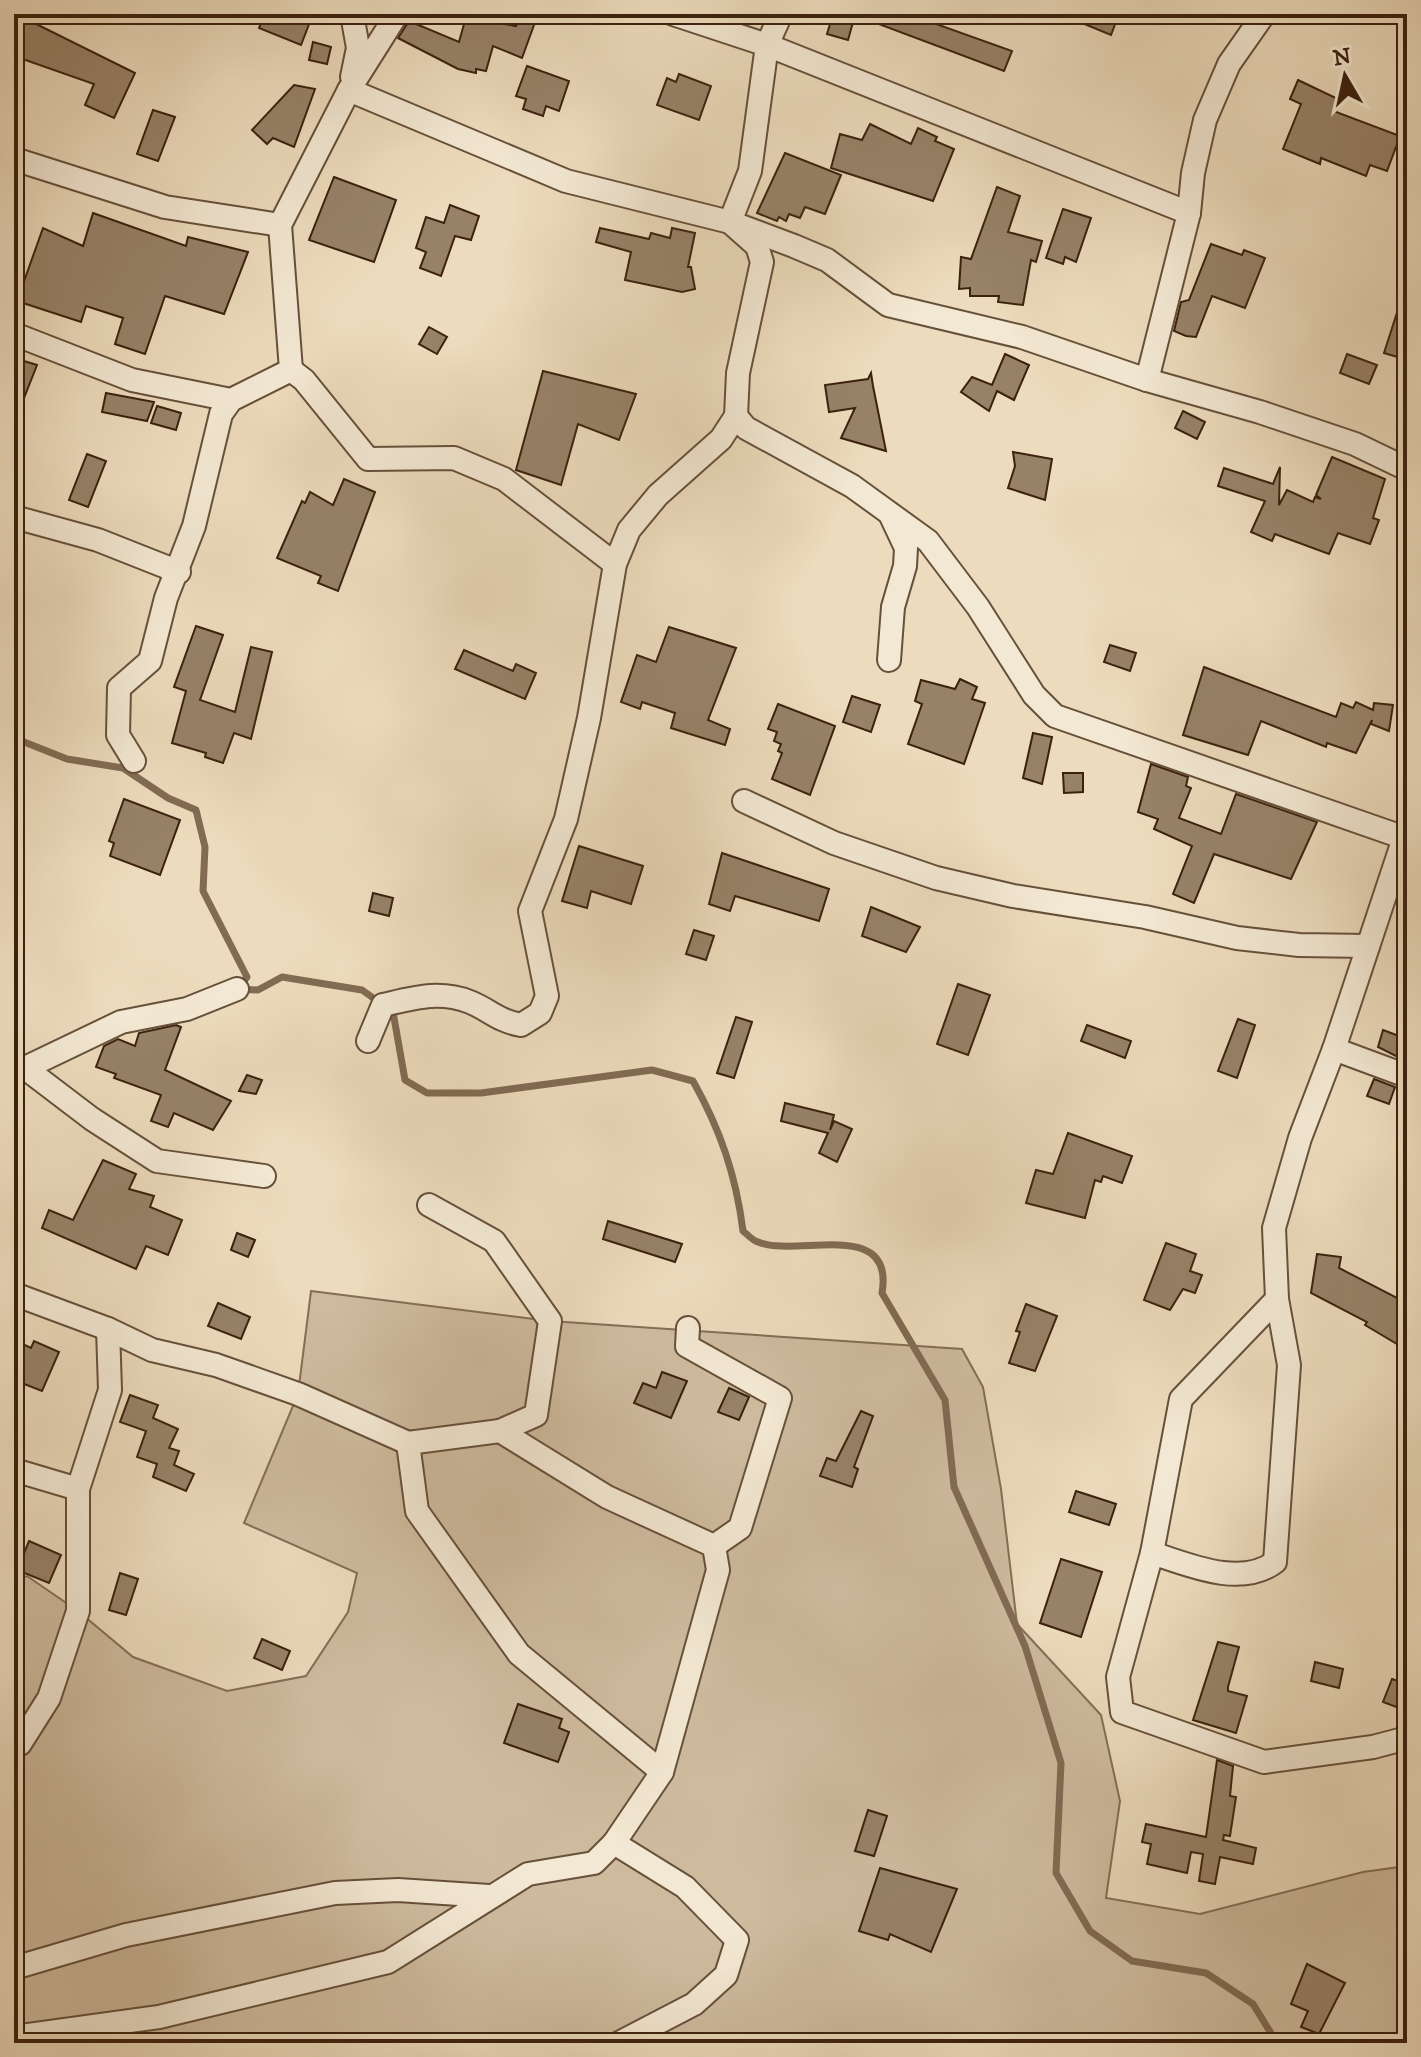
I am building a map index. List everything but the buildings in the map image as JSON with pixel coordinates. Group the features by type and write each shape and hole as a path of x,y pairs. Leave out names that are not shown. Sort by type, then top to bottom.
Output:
{"street":[{"path":"349,90 358,48 352,14"},
{"path":"291,370 290,324 280,225 349,90 397,14"},
{"path":"673,14 767,45 1189,213"},
{"path":"730,222 750,171 767,45 781,14"},
{"path":"1147,380 1189,213 1193,173 1205,120 1229,64 1264,14"},
{"path":"349,90 566,181 730,222 827,260 888,305 1022,337 1147,380 1355,444 1407,469"},
{"path":"14,159 165,207 280,225"},
{"path":"368,1041 383,1005 431,993 471,1003 499,1021 521,1025 540,1013 547,996 530,911 566,819 589,718 615,564 629,530 658,495 721,439 736,416 738,373 762,262 757,246 730,222"},
{"path":"14,334 132,380 231,400"},
{"path":"134,761 118,735 119,688 150,661 166,598 179,572 194,526 221,414 231,400 291,370"},
{"path":"291,370 304,380 368,459 454,458 504,479 615,564"},
{"path":"736,416 746,428 852,486 928,541 987,619 1034,695 1055,716 1406,833 1402,868 1368,946 1300,1138 1274,1228 1277,1299 1289,1365 1275,1562 1260,1573 1209,1571 1152,1553"},
{"path":"889,660 893,607 905,566 906,548 890,513"},
{"path":"14,517 98,540 179,572"},
{"path":"744,801 834,843 936,878 1013,896 1145,917 1237,938 1299,945 1368,946"},
{"path":"20,1069 121,1022 187,1009 237,989"},
{"path":"1334,1049 1407,1076"},
{"path":"20,1069 157,1161 264,1176"},
{"path":"14,1294 108,1329 152,1350 216,1365 298,1394 408,1443 500,1431 536,1415 550,1321 494,1241 429,1205"},
{"path":"1277,1299 1181,1399 1152,1553 1118,1677 1122,1712 1264,1762 1373,1747 1407,1738"},
{"path":"688,1328 687,1346 780,1398 740,1528 714,1546"},
{"path":"14,1747 20,1744 49,1698 78,1611 78,1489 110,1390 108,1329"},
{"path":"500,1431 607,1497 714,1546"},
{"path":"408,1443 417,1511 519,1654 662,1772"},
{"path":"14,1470 78,1489"},
{"path":"14,2037 159,2017 388,1962 528,1874 594,1863 614,1843 662,1772 718,1570 714,1546"},
{"path":"614,1843 685,1887 737,1940 726,1975 694,2004 619,2043"},
{"path":"14,1968 126,1935 335,1893 398,1890 489,1896"}],"shaded area":[{"path":"311,1291 550,1321 962,1349 983,1387 1001,1489 1017,1624 1101,1715 1120,1801 1106,1898 1200,1914 1363,1872 1407,1866 1407,2043 14,2043 14,1581 27,1576 78,1611 133,1657 227,1691 306,1676 348,1612 357,1573 244,1523 298,1394"}],"waterway":[{"path":"14,738 67,759 123,768 168,798 196,810 205,847 203,891 247,977 237,989 258,990 282,977 362,990 393,1012 405,1080 427,1093 481,1093 652,1070 693,1081 726,1153 743,1231 756,1241 775,1246 840,1245 859,1248 874,1255 882,1270 882,1293 945,1400 954,1487 1025,1646 1061,1763 1056,1873 1090,1931 1132,1961 1206,1973 1253,2004 1277,2043"}]}
